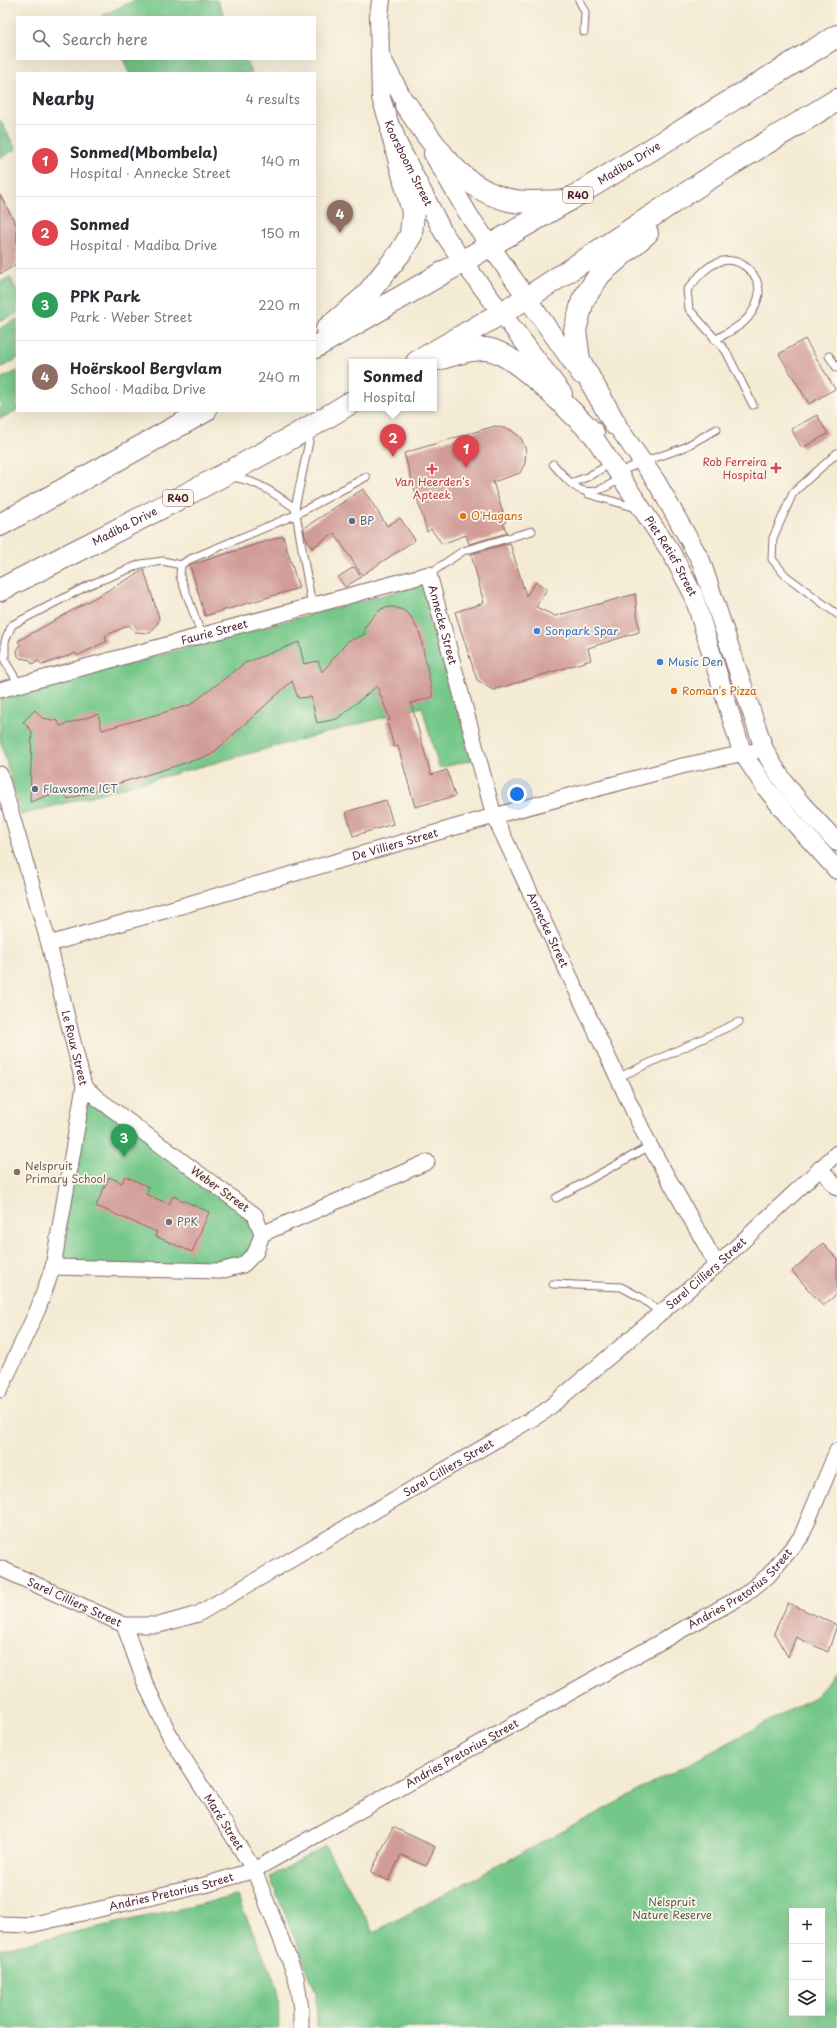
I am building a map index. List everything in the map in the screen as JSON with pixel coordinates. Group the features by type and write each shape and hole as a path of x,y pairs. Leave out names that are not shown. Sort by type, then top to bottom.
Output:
{"main road":[{"name":"Madiba Drive","path":"316,346 567,201 837,36"},
{"path":"422,359 527,298 722,170 837,100"},
{"path":"406,105 451,168 483,191 510,200 567,201"},
{"path":"316,338 365,297 400,253 410,235 413,212 392,132"},
{"path":"615,424 579,360 575,330 583,300 609,265 722,170"},
{"path":"437,359 470,350 487,349 502,354 527,371 593,433"},
{"name":"Madiba Drive","path":"3,591 221,476 349,404"},
{"path":"0,525 203,412"}],"street":[{"name":"Koorsboom Street","path":"381,0 379,16 381,98 392,132 443,232 463,262"},
{"name":"Koorsboom Street","path":"380,56 421,135 470,217 491,246"},
{"name":"Piet Retief Street","path":"491,246 643,462 666,498 701,561 764,749 773,768 797,800 837,842"},
{"name":"Piet Retief Street","path":"463,262 500,313 593,433 672,554 693,594 742,752 766,788 790,818 837,870"},
{"name":"Faurie Street","path":"0,690 429,574"},
{"name":"Annecke Street","path":"429,574 494,816 650,1146 717,1265"},
{"name":"De Villiers Street","path":"49,944 494,816 682,766 742,752 764,749"},
{"name":"Le Roux Street","path":"0,774 49,944 84,1086 53,1266 38,1309 0,1390"},
{"name":"Weber Street","path":"84,1086 96,1098 255,1215 262,1234"},
{"name":"Sarel Cilliers Street","path":"0,1568 124,1625 159,1625 198,1614 544,1412 717,1265 837,1153"},
{"path":"53,1266 220,1271 243,1265 256,1252 262,1234 427,1162"},
{"path":"820,1168 837,1188"},
{"name":"Andries Pretorius Street","path":"0,1924 30,1925 205,1885 254,1870 744,1595 768,1576 801,1537 837,1451"},
{"name":"Maré Street","path":"124,1625 145,1683 171,1738 254,1870 296,1977 301,2009 301,2028"}],"lane":[{"path":"579,0 585,12 584,32"},
{"path":"715,340 750,315 759,294 758,282 749,268 733,260 717,262 700,274 687,290 689,309 715,340 726,351 753,404"},
{"path":"829,356 837,368"},
{"path":"312,426 295,512 312,606"},
{"path":"571,483 587,477 618,471 683,448 717,428"},
{"path":"837,453 793,493 772,538 772,559 785,575 837,614"},
{"path":"553,464 571,483 585,493 643,510"},
{"path":"585,493 598,492 618,471"},
{"path":"221,476 255,482 269,489 295,512"},
{"path":"19,684 5,661 5,641 12,625 89,585 141,564 163,561 181,565 188,560 295,512 366,477"},
{"path":"429,574 463,551 532,531"},
{"path":"181,565 180,576 202,636"},
{"path":"617,1078 739,1022"},
{"path":"556,1198 650,1146"},
{"path":"553,1284 621,1287 640,1297 661,1313"}],"green space":[{"path":"135,0 217,0 225,16 102,16"},
{"path":"123,60 246,60 252,72 129,72"},
{"path":"0,120 16,149 0,158"},
{"path":"10,277 16,289 16,313 0,321 0,282"},
{"path":"16,320 16,360 0,368 0,328"},
{"path":"16,371 16,411 0,419 0,379"},
{"path":"424,584 472,760 439,768 422,707 21,815 0,739 0,698"},
{"path":"84,1086 255,1215 260,1236 243,1265 53,1267"},
{"name":"Nelspruit Nature Reserve","path":"837,1672 837,2028 317,2028 316,1992 270,1877 325,1846 374,1932 816,1696"},
{"path":"237,1896 278,1989 279,2028 0,2028 0,1949"}],"building":[{"path":"0,195 16,224 16,265 0,274"},
{"path":"805,339 835,389 809,404 779,354"},
{"path":"817,415 828,434 802,448 791,429"},
{"path":"495,426 511,430 521,438 526,450 525,463 520,473 493,482 506,522 503,523 507,533 469,544 466,535 442,544 431,529 427,532 404,453"},
{"path":"363,489 387,526 400,518 415,540 362,575 334,533 312,548 305,537 304,528"},
{"path":"283,536 299,588 205,616 190,565"},
{"path":"510,543 526,596 536,582 547,589 536,607 555,616 635,594 639,632 588,648 591,660 493,690 477,680 455,612 484,603 471,554"},
{"path":"354,567 361,577 345,587 338,577"},
{"path":"144,570 159,618 158,623 150,633 135,632 129,625 105,636 107,641 77,656 76,653 42,665 39,661 32,664 30,660 20,658 18,656 17,651 20,645 18,641"},
{"path":"393,607 403,610 410,615 420,634 433,697 411,703 431,775 447,770 455,796 415,807 398,746 394,747 387,721 390,720 377,686 337,719 317,723 311,697 298,698 292,681 211,755 68,799 63,790 30,802 32,731 23,722 35,710 42,718 58,721 60,726 98,714 102,730 190,705 245,663 299,642 304,664 318,661 322,672 348,641 364,635 364,628 374,615 383,608"},
{"path":"386,800 393,824 353,836 346,812"},
{"name":"PPK","path":"125,1176 149,1187 146,1194 169,1204 173,1196 209,1212 192,1252 155,1236 157,1232 96,1206 109,1177 122,1183"},
{"path":"823,1243 837,1259 837,1294 823,1306 792,1271"},
{"path":"788,1603 837,1625 828,1652 796,1637 788,1657 774,1633"},
{"path":"393,1827 435,1847 426,1866 401,1855 389,1881 371,1872"}],"place":[{"name":"Hoërskool Bergvlam","path":"340,233"},
{"name":"Sonmed","path":"393,457"},
{"name":"Sonmed(Mbombela)","path":"466,468"},
{"name":"Rob Ferreira Hospital","path":"776,468"},
{"name":"Van Heerden's Apteek","path":"432,469"},
{"name":"O'Hagans","path":"463,516"},
{"name":"BP","path":"352,521"},
{"name":"Sonpark Spar","path":"537,631"},
{"name":"Music Den","path":"660,662"},
{"name":"Roman's Pizza","path":"674,691"},
{"name":"Flawsome ICT","path":"35,789"},
{"name":"PPK Park","path":"124,1157"},
{"name":"Nelspruit Primary School","path":"17,1172"},
{"name":"PPK","path":"169,1222"}]}
